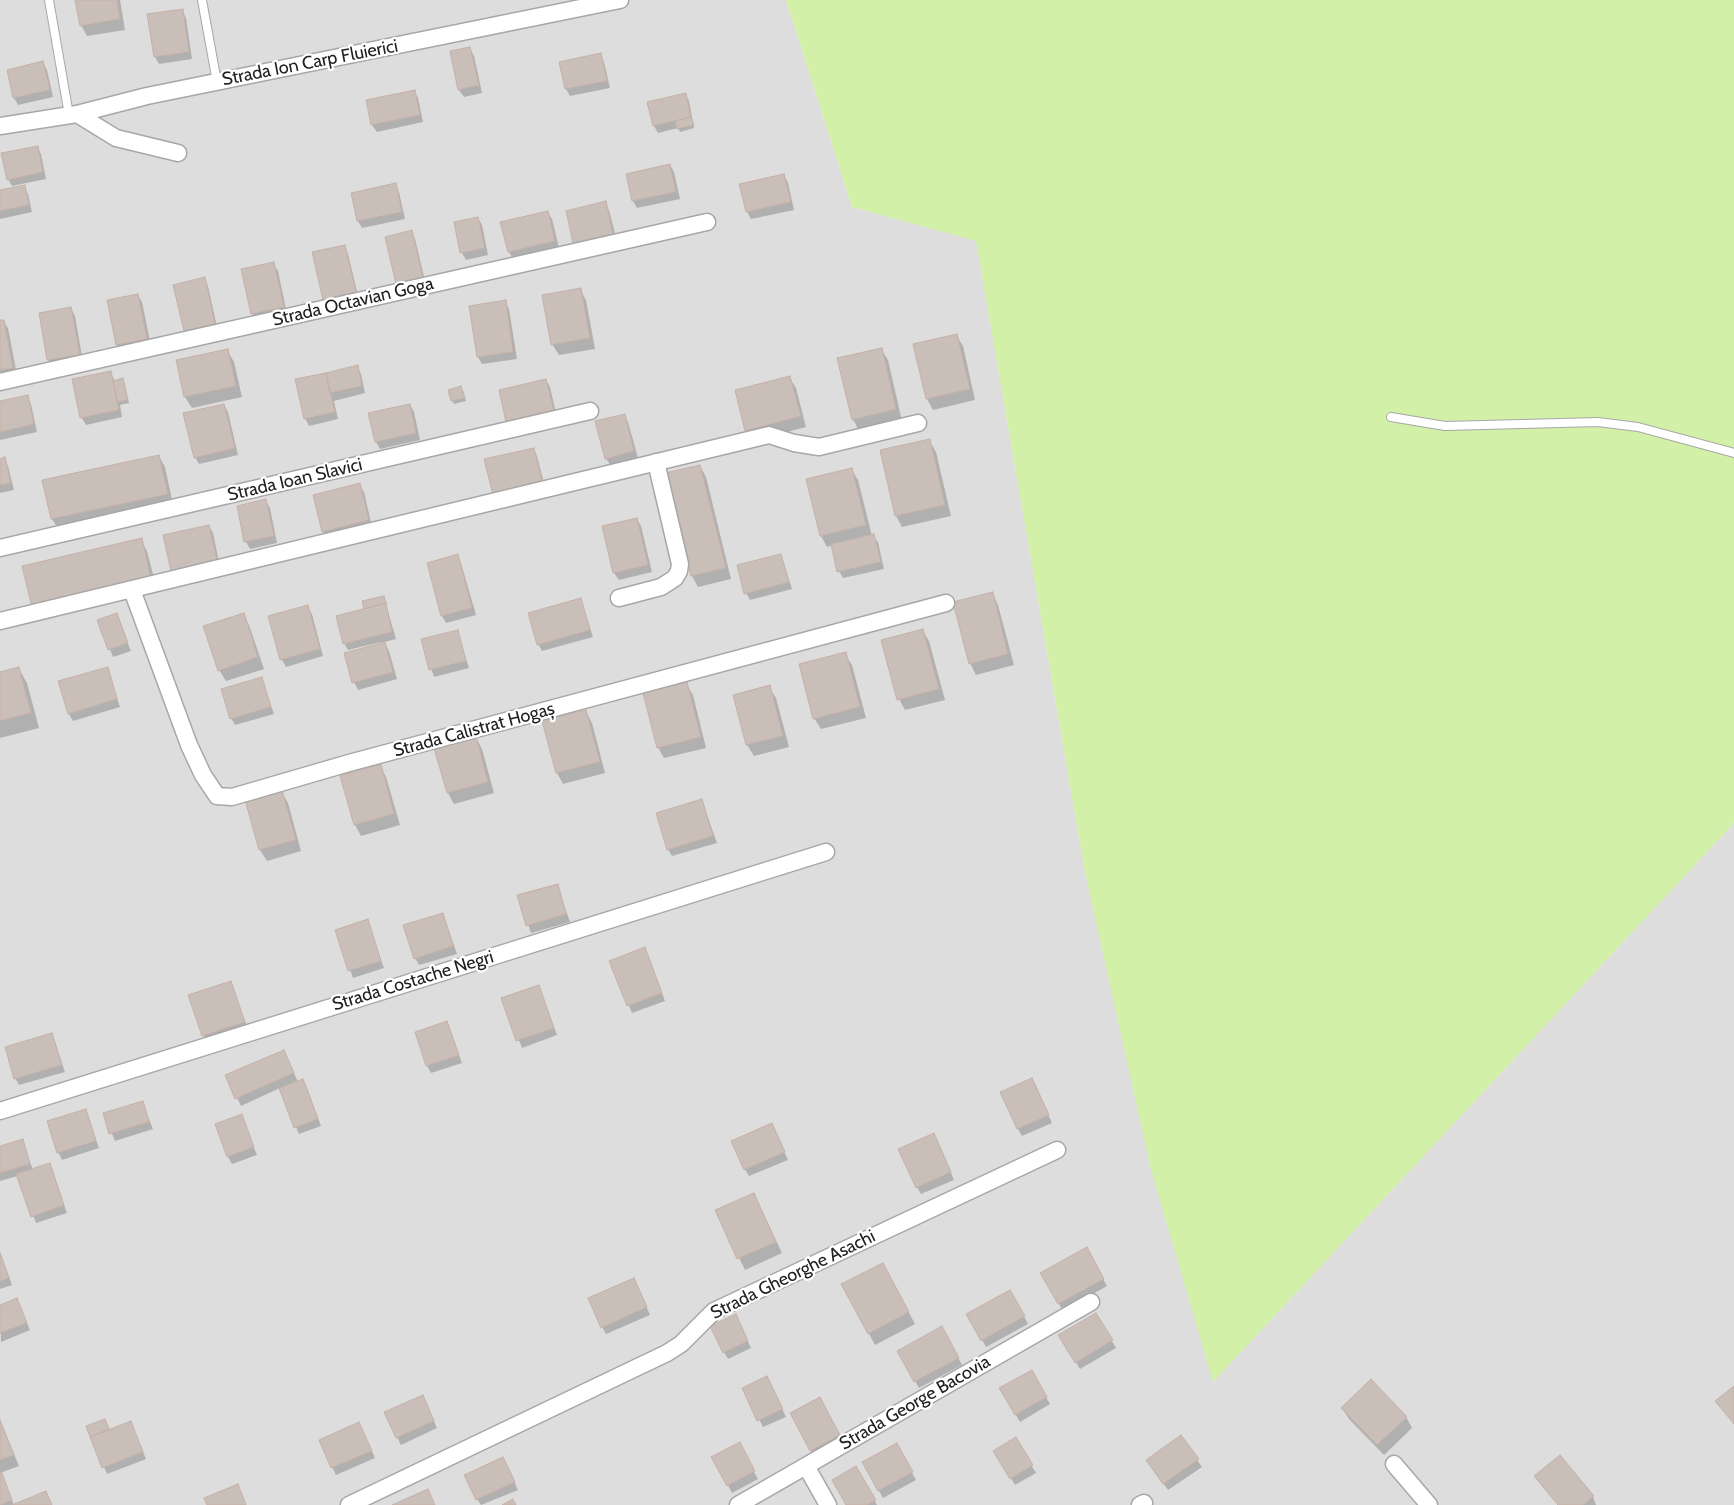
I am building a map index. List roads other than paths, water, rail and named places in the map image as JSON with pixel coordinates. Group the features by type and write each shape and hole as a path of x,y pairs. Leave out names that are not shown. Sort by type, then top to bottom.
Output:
{"street":[{"name":"Strada Ion Carp Fluierici","path":"0,126 73,114 147,96 620,0"},
{"path":"73,114 116,138 178,153"},
{"name":"Strada Octavian Goga","path":"0,382 707,222"},
{"name":"Strada Ioan Slavici","path":"0,548 590,411"},
{"path":"0,621 769,435 794,443 819,447 918,423"},
{"path":"619,598 661,587 675,578 679,571 680,564 656,462"},
{"name":"Strada Calistrat Hogaș","path":"132,590 189,744 203,775 217,796 232,797 349,763 946,603"},
{"name":"Strada Costache Negri","path":"0,1111 826,852"},
{"name":"Strada Gheorghe Asachi","path":"350,1505 667,1353 681,1344 714,1311 1057,1150"},
{"name":"Strada George Bacovia","path":"738,1505 1091,1302"},
{"path":"1394,1464 1429,1505"},
{"path":"806,1466 828,1505"}],"lane":[{"path":"49,0 73,114"},
{"path":"202,0 217,82"},
{"path":"1391,417 1445,426 1598,422 1638,427 1734,453"}]}
